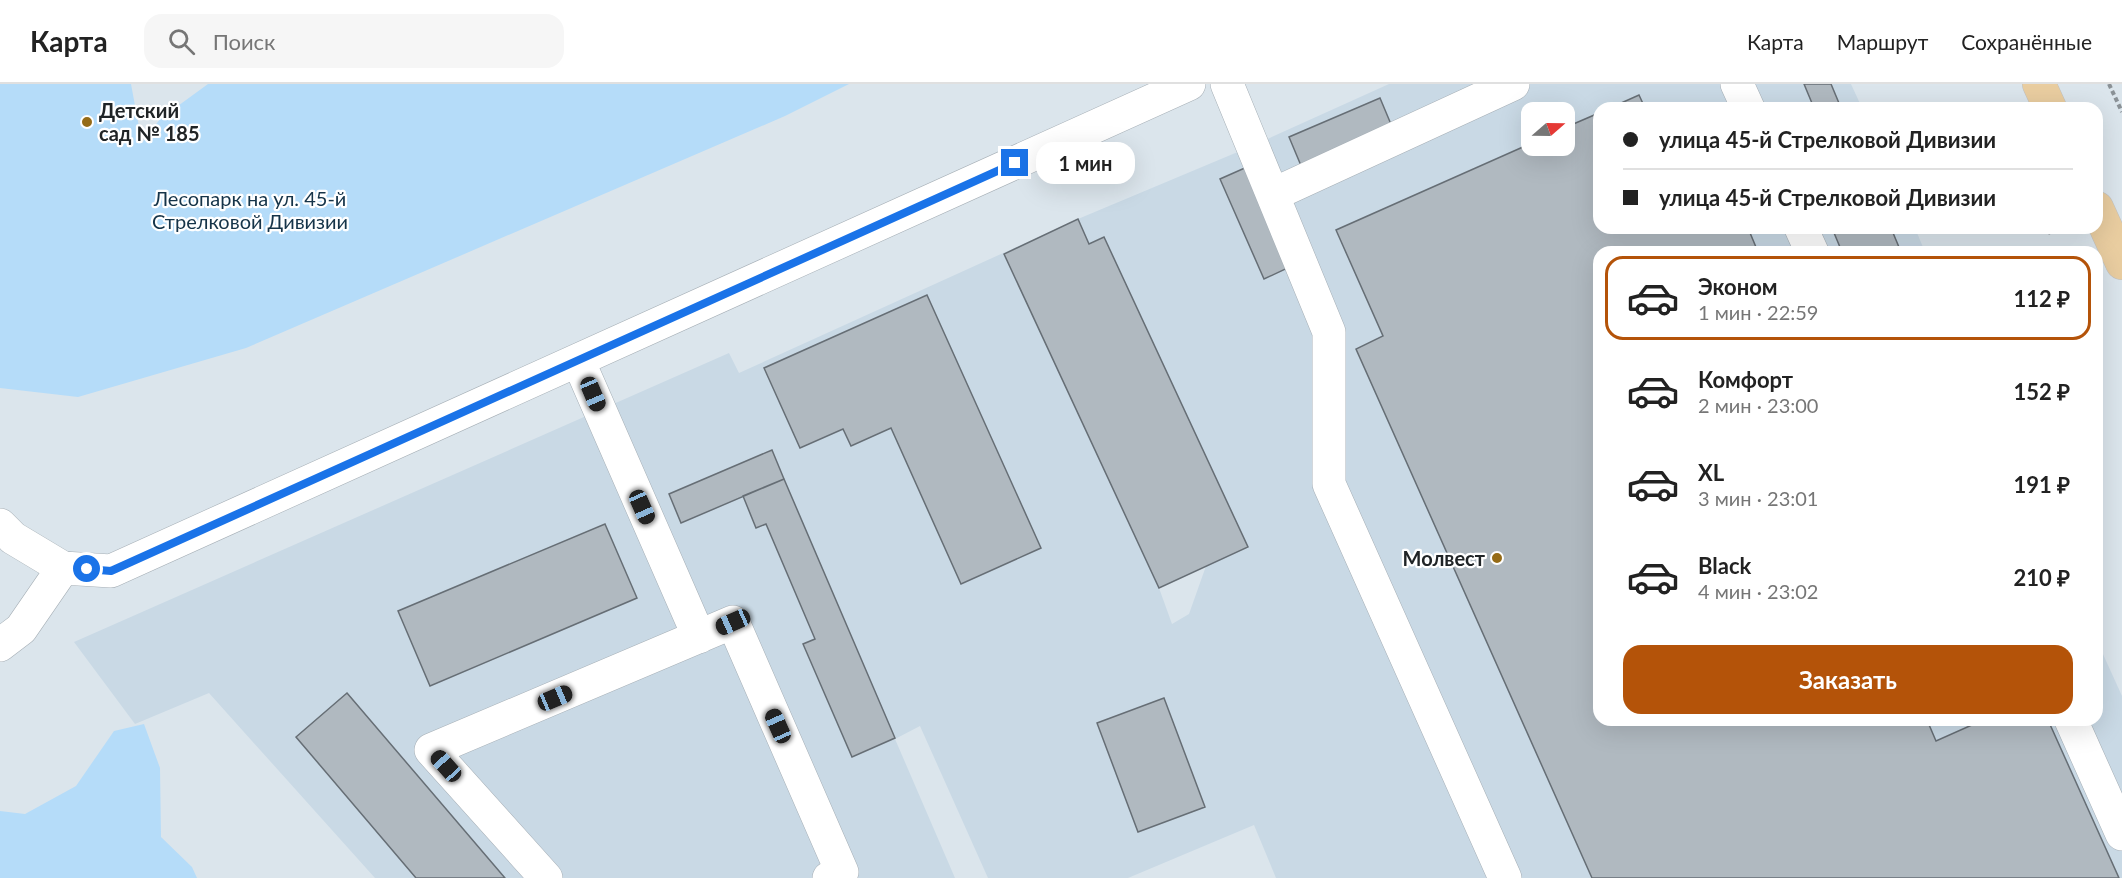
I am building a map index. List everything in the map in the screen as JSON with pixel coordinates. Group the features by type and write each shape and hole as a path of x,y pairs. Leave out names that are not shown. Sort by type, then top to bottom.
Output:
{"main road":[{"path":"2039,84 2047,102"},
{"path":"2103,221 2122,263"}],"street":[{"path":"0,525 13,538 63,568 111,571 1190,84"},
{"path":"1227,84 1329,332 1329,484 1505,878"},
{"path":"1274,194 1513,84"},
{"path":"1737,84 1745,102"},
{"path":"578,360 699,637"},
{"path":"0,645 21,629 63,568"},
{"path":"546,878 431,750 733,622 842,872 829,878"},
{"path":"2074,726 2122,834"}],"path":[{"path":"2109,84 2122,112"}],"shaded area":[{"path":"1389,84 1851,84 1859,102 1593,102 1593,234 1918,234 1922,246 1593,246 1593,726 2103,726 2103,654 2122,696 2122,878 1276,878 1254,825 1128,878 988,878 920,726 895,739 955,878 375,878 209,693 135,724 74,642 729,353 739,373 1078,219 1252,146","holes":["1206,566 1189,614 1172,624 1159,588"]}],"green space":[{"name":"Лесопарк на ул. 45-й Стрелковой Дивизии","path":"0,84 131,84 142,143 160,119 208,84 849,84 785,116 246,348 78,397 0,388"},
{"path":"144,724 160,768 161,837 192,867 197,878 0,878 0,811 25,814 76,786 114,731"}],"building":[{"path":"1804,84 1831,84 1838,102 1812,102"},
{"path":"1639,95 1642,102 1623,102"},
{"path":"1380,98 1393,129 1302,168 1289,137"},
{"path":"1593,116 1593,234 1750,234 1756,246 1593,246 1593,726 1930,726 1936,741 1970,726 2051,726 2119,878 1592,878 1356,349 1383,336 1336,230 1521,148 1521,156 1575,156 1575,123"},
{"path":"1247,167 1292,266 1264,279 1220,179"},
{"path":"1078,219 1089,244 1104,237 1248,547 1159,588 1004,254"},
{"path":"1834,234 1894,234 1898,246 1840,246"},
{"path":"927,295 1041,548 961,584 891,428 851,446 843,429 800,448 764,368"},
{"path":"772,450 784,479 681,523 669,494"},
{"path":"784,479 895,738 852,757 803,644 815,639 766,524 756,528 743,496"},
{"path":"605,524 637,598 430,686 398,611"},
{"path":"347,693 505,878 416,878 296,737"},
{"path":"1164,698 1205,807 1138,832 1097,723"}],"place":[{"name":"Детский сад № 185","path":"87,122"},
{"name":"Молвест","path":"1497,558"}],"route":[{"path":"87,569 111,571 1015,163"}]}
